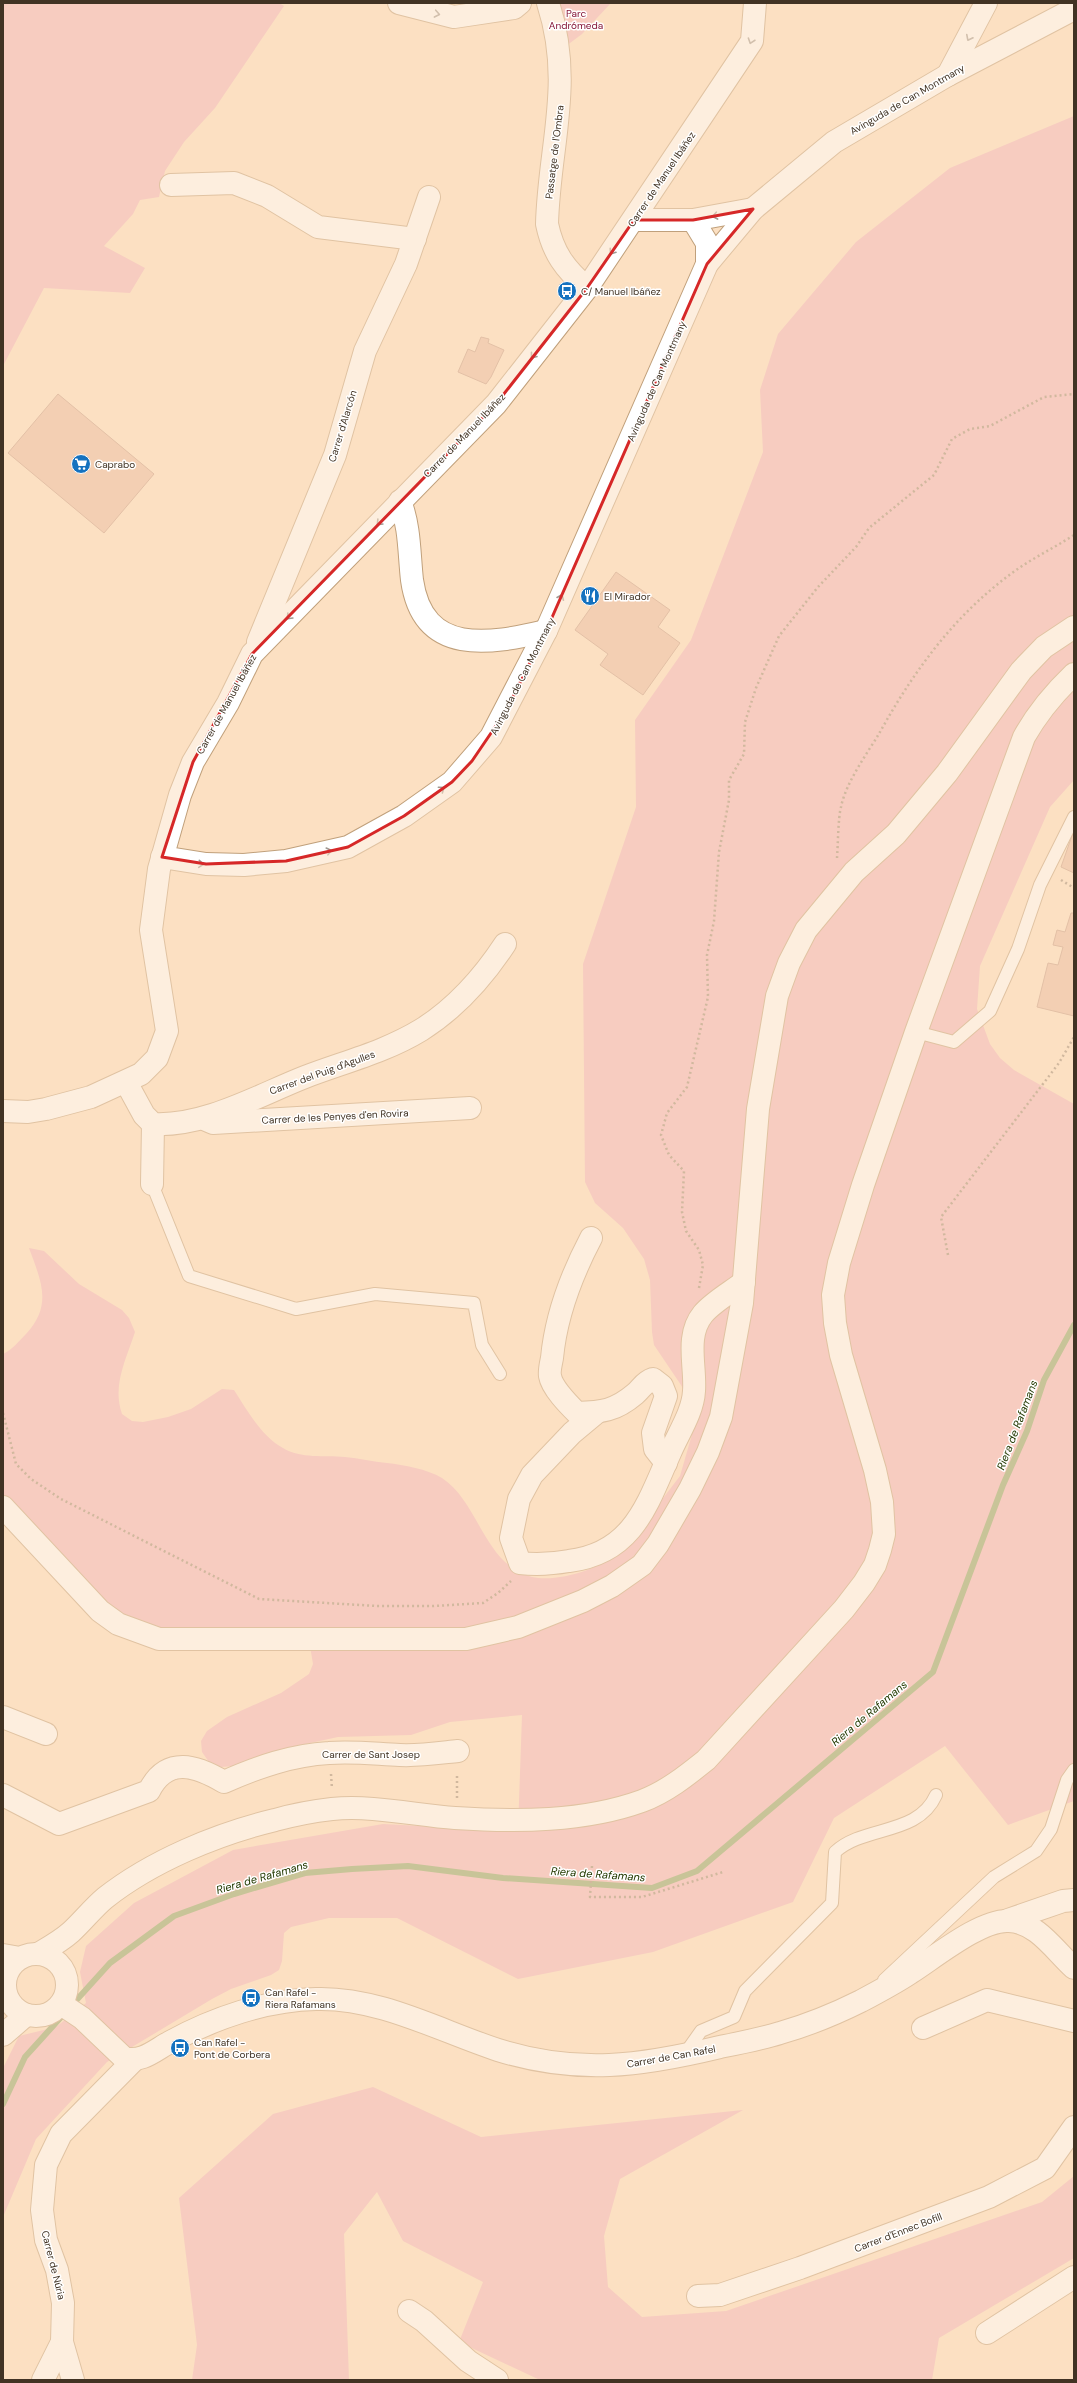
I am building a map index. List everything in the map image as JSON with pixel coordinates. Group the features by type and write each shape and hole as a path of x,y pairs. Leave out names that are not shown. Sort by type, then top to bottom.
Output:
{"street":[{"path":"399,3 454,17 514,8 520,3"},
{"name":"Passatge de l'Ombra","path":"548,3 560,57 561,95 547,224 550,238 567,271 587,288"},
{"name":"Carrer de Manuel Ibáñez","path":"162,857 180,795 193,762 228,703 252,654 496,404 587,288 634,220 752,41 755,3"},
{"path":"948,75 986,3"},
{"name":"Avinguda de Can Montmany","path":"162,857 206,864 244,865 286,861 348,847 382,830 452,782 472,761 499,724 546,632 707,264 753,208 834,142 948,75 1074,9"},
{"path":"171,185 234,183 267,196 318,227 415,239"},
{"name":"Carrer d'Alarcón","path":"252,654 335,455 365,351 406,264 429,197"},
{"name":"Avinguda de Can Montmany","path":"634,220 693,220 753,208"},
{"name":"Avinguda de Can Montmany","path":"693,220 707,243 707,264"},
{"path":"400,501 407,526 412,582 422,610 428,621 447,636 476,642 546,632"},
{"path":"3,1507 100,1611 118,1624 159,1640 466,1639 518,1627 583,1601 612,1586 642,1565 658,1544 690,1489 708,1452 721,1416 744,1282 758,1109 777,996 789,963 806,930 854,872 896,834 947,773 1021,671 1044,647 1074,627"},
{"path":"33,2016 13,2007 4,1991 9,1969 20,1956 71,1932 105,1898 182,1852 232,1832 268,1822 333,1809 369,1810 456,1818 510,1820 573,1816 609,1811 643,1800 665,1789 686,1776 706,1760 844,1609 875,1565 884,1534 882,1502 875,1470 841,1355 835,1323 833,1295 840,1263 864,1185 916,1032 1024,737 1038,712 1054,692 1074,674"},
{"path":"3,1111 23,1112 46,1109 91,1097 141,1074 157,1058 167,1031 151,930 155,886 162,857"},
{"name":"Carrer del Puig d'Agulles","path":"153,1124 191,1122 306,1076 381,1050 421,1030 464,997 486,973 505,944"},
{"path":"126,1082 144,1116 153,1124 152,1184"},
{"name":"Carrer de les Penyes d'en Rovira","path":"201,1118 212,1123 470,1108"},
{"path":"590,1238 577,1265 562,1305 552,1350 550,1377 562,1397 577,1413 616,1409 636,1393 645,1382 653,1379 662,1386 666,1396 653,1433 655,1449 666,1463"},
{"path":"596,1412 572,1433 532,1475 519,1499 511,1538 520,1562 535,1565 580,1560 610,1548 628,1534 638,1520 687,1417 694,1392 692,1340 703,1314 744,1282"},
{"path":"3,1717 46,1734"},
{"name":"Carrer de Sant Josep","path":"3,1795 59,1824 149,1790 154,1780 171,1769 197,1768 224,1782 270,1763 329,1753 367,1752 400,1755 458,1751"},
{"name":"Carrer de Can Rafel","path":"128,2060 146,2057 184,2034 220,2019 278,2003 317,1999 368,2004 502,2051 563,2065 594,2067 632,2065 683,2056 780,2034 828,2017 908,1975 984,1926 1008,1920 1063,1901 1074,1900"},
{"path":"1008,1920 1027,1926 1040,1935 1074,1968"},
{"path":"3,2035 33,2016 52,2012 61,2004 66,1993 65,1976 71,1932"},
{"path":"20,1956 52,1958 65,1976"},
{"path":"923,2028 987,2000 1074,2021"},
{"path":"61,2004 82,2018 107,2043 128,2060"},
{"name":"Carrer de Núria","path":"72,2380 62,2342 63,2303 57,2270 46,2240 42,2210 46,2165 61,2134 128,2060"},
{"name":"Carrer d'Ennec Bofill","path":"698,2296 720,2295 800,2268 989,2197 1045,2168 1074,2128"},
{"path":"987,2333 1074,2277"},
{"path":"409,2311 424,2321 468,2361 497,2380"},
{"path":"43,2380 62,2342"}],"lane":[{"path":"916,1032 954,1042 990,1011 1018,949 1040,885 1074,817"},
{"path":"152,1184 189,1276 296,1309 376,1294 474,1303 482,1345 500,1374"},
{"path":"862,2000 994,1877 1036,1851 1051,1830 1060,1809 1067,1780 1074,1770"},
{"path":"683,2056 701,2030 734,2017 745,1991 832,1904 835,1852 845,1842 919,1818 931,1806 936,1795"}],"path":[{"path":"703,1314 699,1284 703,1265 699,1250 688,1238 682,1212 684,1171 669,1155 660,1135 667,1113 687,1087 708,997 707,955 714,921 719,852 729,800 729,780 744,754 745,722 756,688 779,636 818,587 856,547 869,528 934,475 952,439 970,428 990,426 1044,397 1074,394"},
{"path":"838,891 837,861 841,807 857,772 898,699 920,666 954,624 987,592 1022,566 1074,535"},
{"path":"948,1255 941,1217 1059,1063 1074,1038"},
{"path":"3,1414 16,1464 31,1479 61,1499 259,1599 378,1606 434,1606 483,1603 498,1594 511,1582 520,1562"},
{"path":"456,1818 458,1751"},
{"path":"329,1753 333,1809"},
{"path":"592,1866 590,1897 642,1897 723,1872"}],"highlighted area":[{"path":"753,209 707,264 550,622 506,711 472,761 452,782 404,816 348,847 286,861 206,864 162,857 193,762 252,654 496,404 587,288 634,220 693,220"}],"green space":[{"path":"3,3 279,3 284,6 215,108 184,142 165,171 159,197 140,200 133,214 104,246 145,268 130,293 44,288 3,366"},
{"name":"Parc Andrómeda","path":"556,3 611,3 582,34 566,46"},
{"path":"1074,116 1074,780 1050,807 980,966 977,1009 990,1044 1000,1058 1014,1070 1074,1104 1074,1801 1008,1825 945,1746 834,1818 793,1902 653,1952 518,1979 397,1918 329,1918 291,1927 284,1933 282,1961 279,1970 271,1975 231,1989 212,1999 107,2062 36,2139 3,2217 3,2068 19,2036 56,2027 86,2003 80,1972 86,1946 134,1903 233,1850 383,1824 518,1831 522,1715 450,1722 411,1735 338,1737 301,1745 235,1766 221,1767 209,1762 202,1752 201,1741 207,1731 227,1717 281,1693 309,1674 313,1664 310,1646 110,1630 3,1519 3,1354 26,1334 40,1313 42,1303 40,1282 29,1248 44,1251 79,1284 122,1310 129,1318 135,1332 121,1373 119,1383 119,1403 122,1414 132,1421 143,1422 168,1417 191,1409 222,1389 234,1390 261,1430 275,1443 297,1454 337,1456 401,1465 422,1470 442,1478 455,1489 465,1502 492,1547 503,1560 516,1570 532,1577 554,1578 578,1573 602,1564 621,1553 680,1476 697,1417 681,1385 654,1345 650,1280 644,1259 623,1228 595,1203 585,1182 583,964 636,807 635,720 691,640 763,452 760,390 778,334 856,242 950,168"},
{"path":"373,2087 481,2137 743,2110 620,2179 604,2236 608,2287 642,2317 726,2311 1042,2202 1074,2176 1074,2258 939,2338 932,2380 540,2380 459,2342 483,2282 403,2241 377,2192 344,2234 349,2380 192,2380 197,2345 179,2198 273,2114"}],"building":[{"path":"481,337 489,339 488,343 504,350 486,384 458,372 468,349 475,352"},
{"name":"Caprabo","path":"58,394 154,474 104,533 8,453"},
{"path":"616,572 670,610 658,627 680,643 643,695 600,665 608,654 575,630"},
{"path":"1074,830 1074,873 1061,867"},
{"path":"1071,913 1074,913 1074,1016 1037,1007 1048,963 1058,965 1063,947 1053,945 1057,930 1065,932"}],"waterway":[{"name":"Riera de Rafamans","path":"3,2104 25,2057 110,1963 174,1916 234,1894 305,1873 408,1866 503,1878 652,1888 697,1871 933,1672 1003,1485 1027,1431 1044,1380 1074,1325"}],"place":[{"name":"C/ Manuel Ibáñez","path":"567,291"},
{"name":"Caprabo","path":"81,464"},
{"name":"El Mirador","path":"590,596"},
{"name":"Can Rafel - Riera Rafamans","path":"251,1998"},
{"name":"Can Rafel - Pont de Corbera","path":"180,2048"}]}
